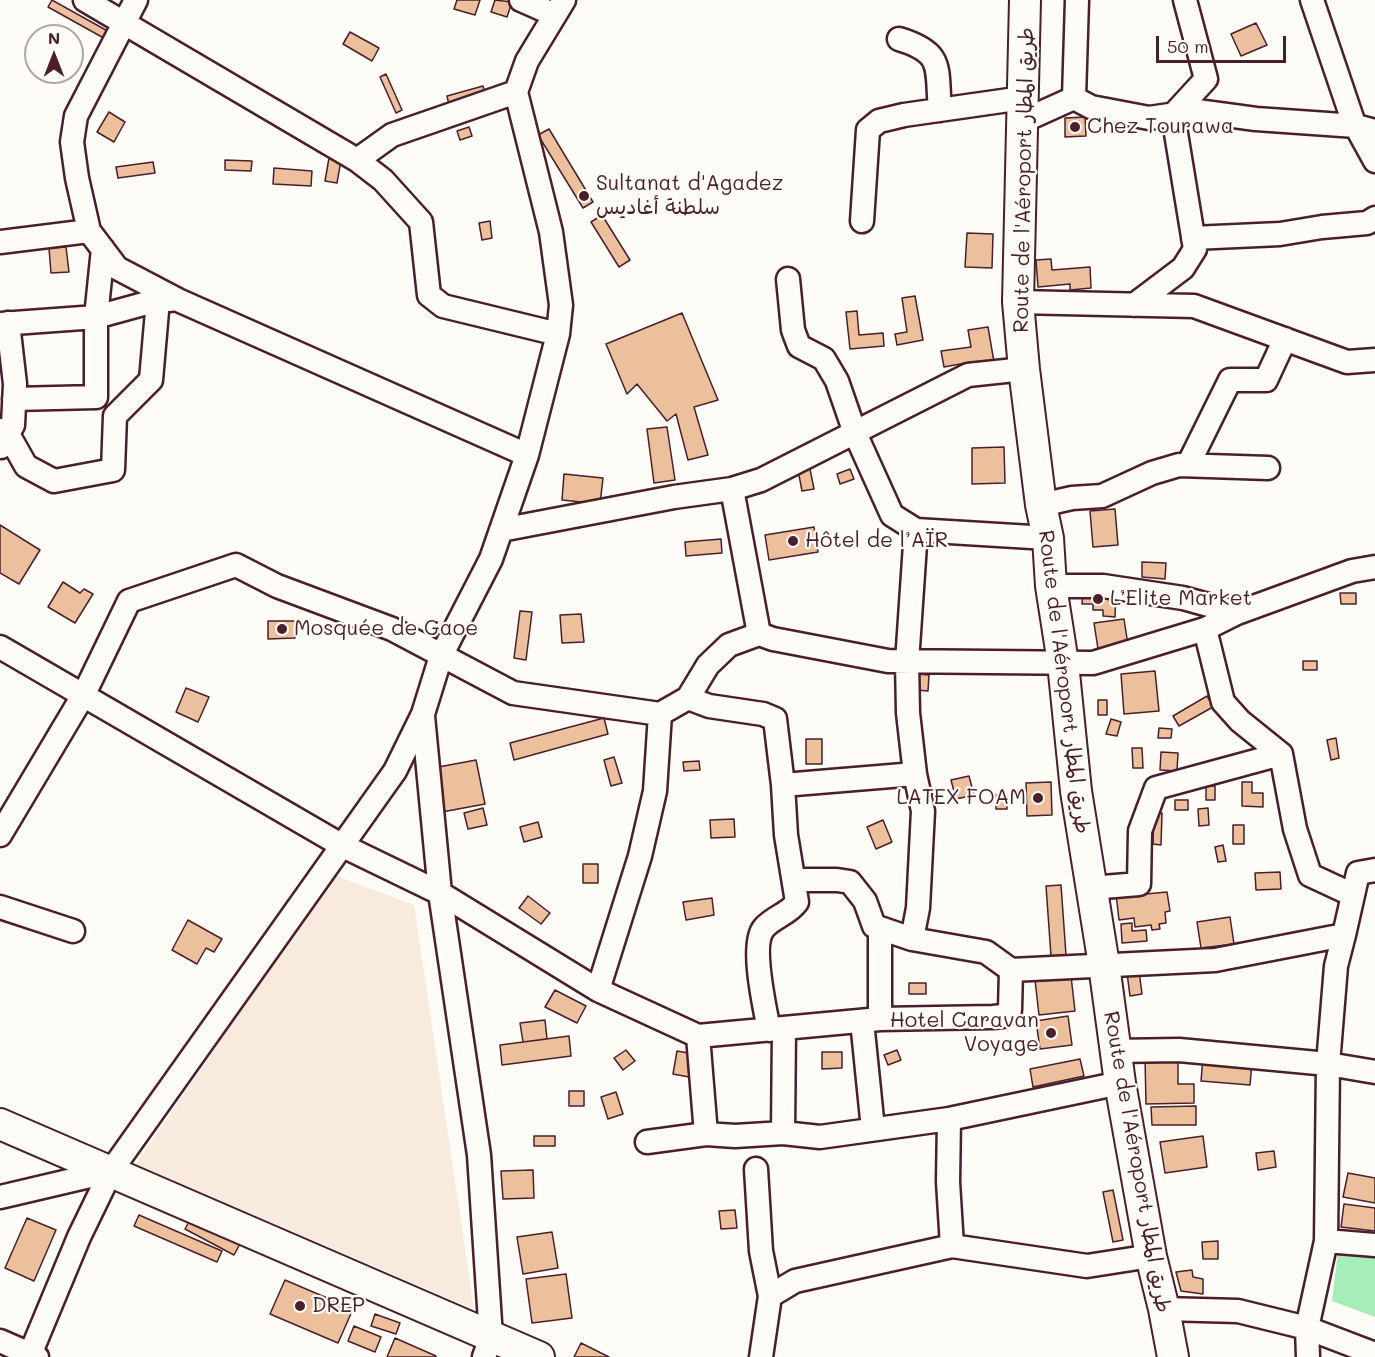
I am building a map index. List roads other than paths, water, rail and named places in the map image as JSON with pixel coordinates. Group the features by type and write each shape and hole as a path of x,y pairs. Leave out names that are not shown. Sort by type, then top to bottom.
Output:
{"main road":[{"name":"Route de l'Aéroport طريق المطار","path":"1025,0 1018,302 1024,369 1041,505 1048,538 1051,586 1063,663 1076,791 1104,965 1115,1051 1151,1256 1173,1357"},
{"path":"0,1124 111,1172 488,1347 539,1357"}],"street":[{"path":"85,0 357,160 384,180 421,222 429,294 443,306 558,334"},
{"path":"115,416 96,397 96,240 77,177 72,142 76,116 136,0"},
{"path":"0,1341 32,1356 79,1237 111,1172 395,771 423,714 441,656 490,559 527,455 558,334 561,305 551,232 516,92 527,61 559,8 521,0"},
{"path":"1074,98 1077,0"},
{"path":"1173,115 1206,79 1185,0"},
{"path":"1312,0 1365,129 1375,160"},
{"path":"899,39 918,45 931,54 936,65 940,110"},
{"path":"357,160 392,135 516,92"},
{"path":"862,221 868,130 879,121 940,110 1023,110 1074,98 1091,106 1149,118 1197,111 1365,129"},
{"path":"1134,305 1182,268 1194,249 1173,115"},
{"path":"1193,238 1280,234 1367,223 1375,218"},
{"path":"0,242 96,240"},
{"path":"96,240 117,268 168,300 527,455"},
{"path":"788,279 793,330 799,346 824,359 837,381 855,433 892,515 916,530 1048,538"},
{"path":"168,300 151,380 115,416 113,470 54,481 26,466 3,437 13,425 15,384 4,324 96,316 168,300"},
{"path":"1018,302 1194,306 1347,362 1375,360"},
{"path":"1188,465 1230,380 1266,380 1285,339"},
{"path":"501,530 674,497 732,489 761,480 968,375 1024,369"},
{"path":"14,399 96,397"},
{"path":"1041,505 1072,498 1102,496 1152,473 1179,465 1268,468"},
{"path":"732,489 759,634"},
{"path":"912,939 918,908 923,811 915,774 908,713 907,662 916,530"},
{"path":"0,835 84,694 129,601 236,565 277,586 392,629 513,693 660,714 688,698 708,665 729,645 759,634 773,639 888,662 1093,663 1204,629 1237,613 1352,571 1375,567"},
{"path":"1051,586 1103,586 1182,598 1237,613"},
{"path":"1204,629 1223,702 1240,720 1281,754 1295,829 1310,875 1353,895"},
{"path":"0,646 341,845 440,892 597,990 698,1036 871,1020 1003,1016 1010,1010 1011,970"},
{"path":"688,698 709,706 763,714 775,719 786,836 797,902 794,907 764,927 759,937 758,971 776,1029 783,1133"},
{"path":"423,714 440,892 479,1155 488,1347"},
{"path":"597,990 640,856 655,792 660,714"},
{"path":"1091,888 1139,884 1140,831 1156,788 1281,754"},
{"path":"783,785 915,774"},
{"path":"1308,1357 1307,1328 1326,1241 1328,1064 1336,966 1358,873 1375,870"},
{"path":"794,880 837,879 850,882 864,901 874,926 912,939 986,952 1011,970 1215,960 1344,934"},
{"path":"0,907 73,931"},
{"path":"873,1129 871,1020 880,928"},
{"path":"698,1036 706,1134"},
{"path":"1115,1051 1179,1050 1328,1064 1375,1072"},
{"path":"647,1143 706,1134 735,1136 783,1133 820,1137 949,1119 1120,1083"},
{"path":"949,1119 948,1182 952,1246"},
{"path":"756,1169 761,1251 770,1296 761,1357"},
{"path":"0,1197 111,1172"},
{"path":"1326,1241 1375,1245"},
{"path":"770,1296 795,1281 952,1246 1088,1266 1151,1256"},
{"path":"1164,1309 1238,1311 1307,1328 1375,1354"}],"place":[{"name":"Chez Tourawa","path":"1075,127"},
{"name":"Sultanat d'Agadez سلطنة أغاديس","path":"584,196"},
{"name":"Hôtel de l’AÏR","path":"793,541"},
{"name":"L’Elite Market","path":"1098,599"},
{"name":"Mosquée de Gaoe","path":"282,629"},
{"name":"LATEX FOAM","path":"1038,798"},
{"name":"Hotel Caravan Voyage","path":"1051,1033"},
{"name":"DREP","path":"300,1306"}]}
